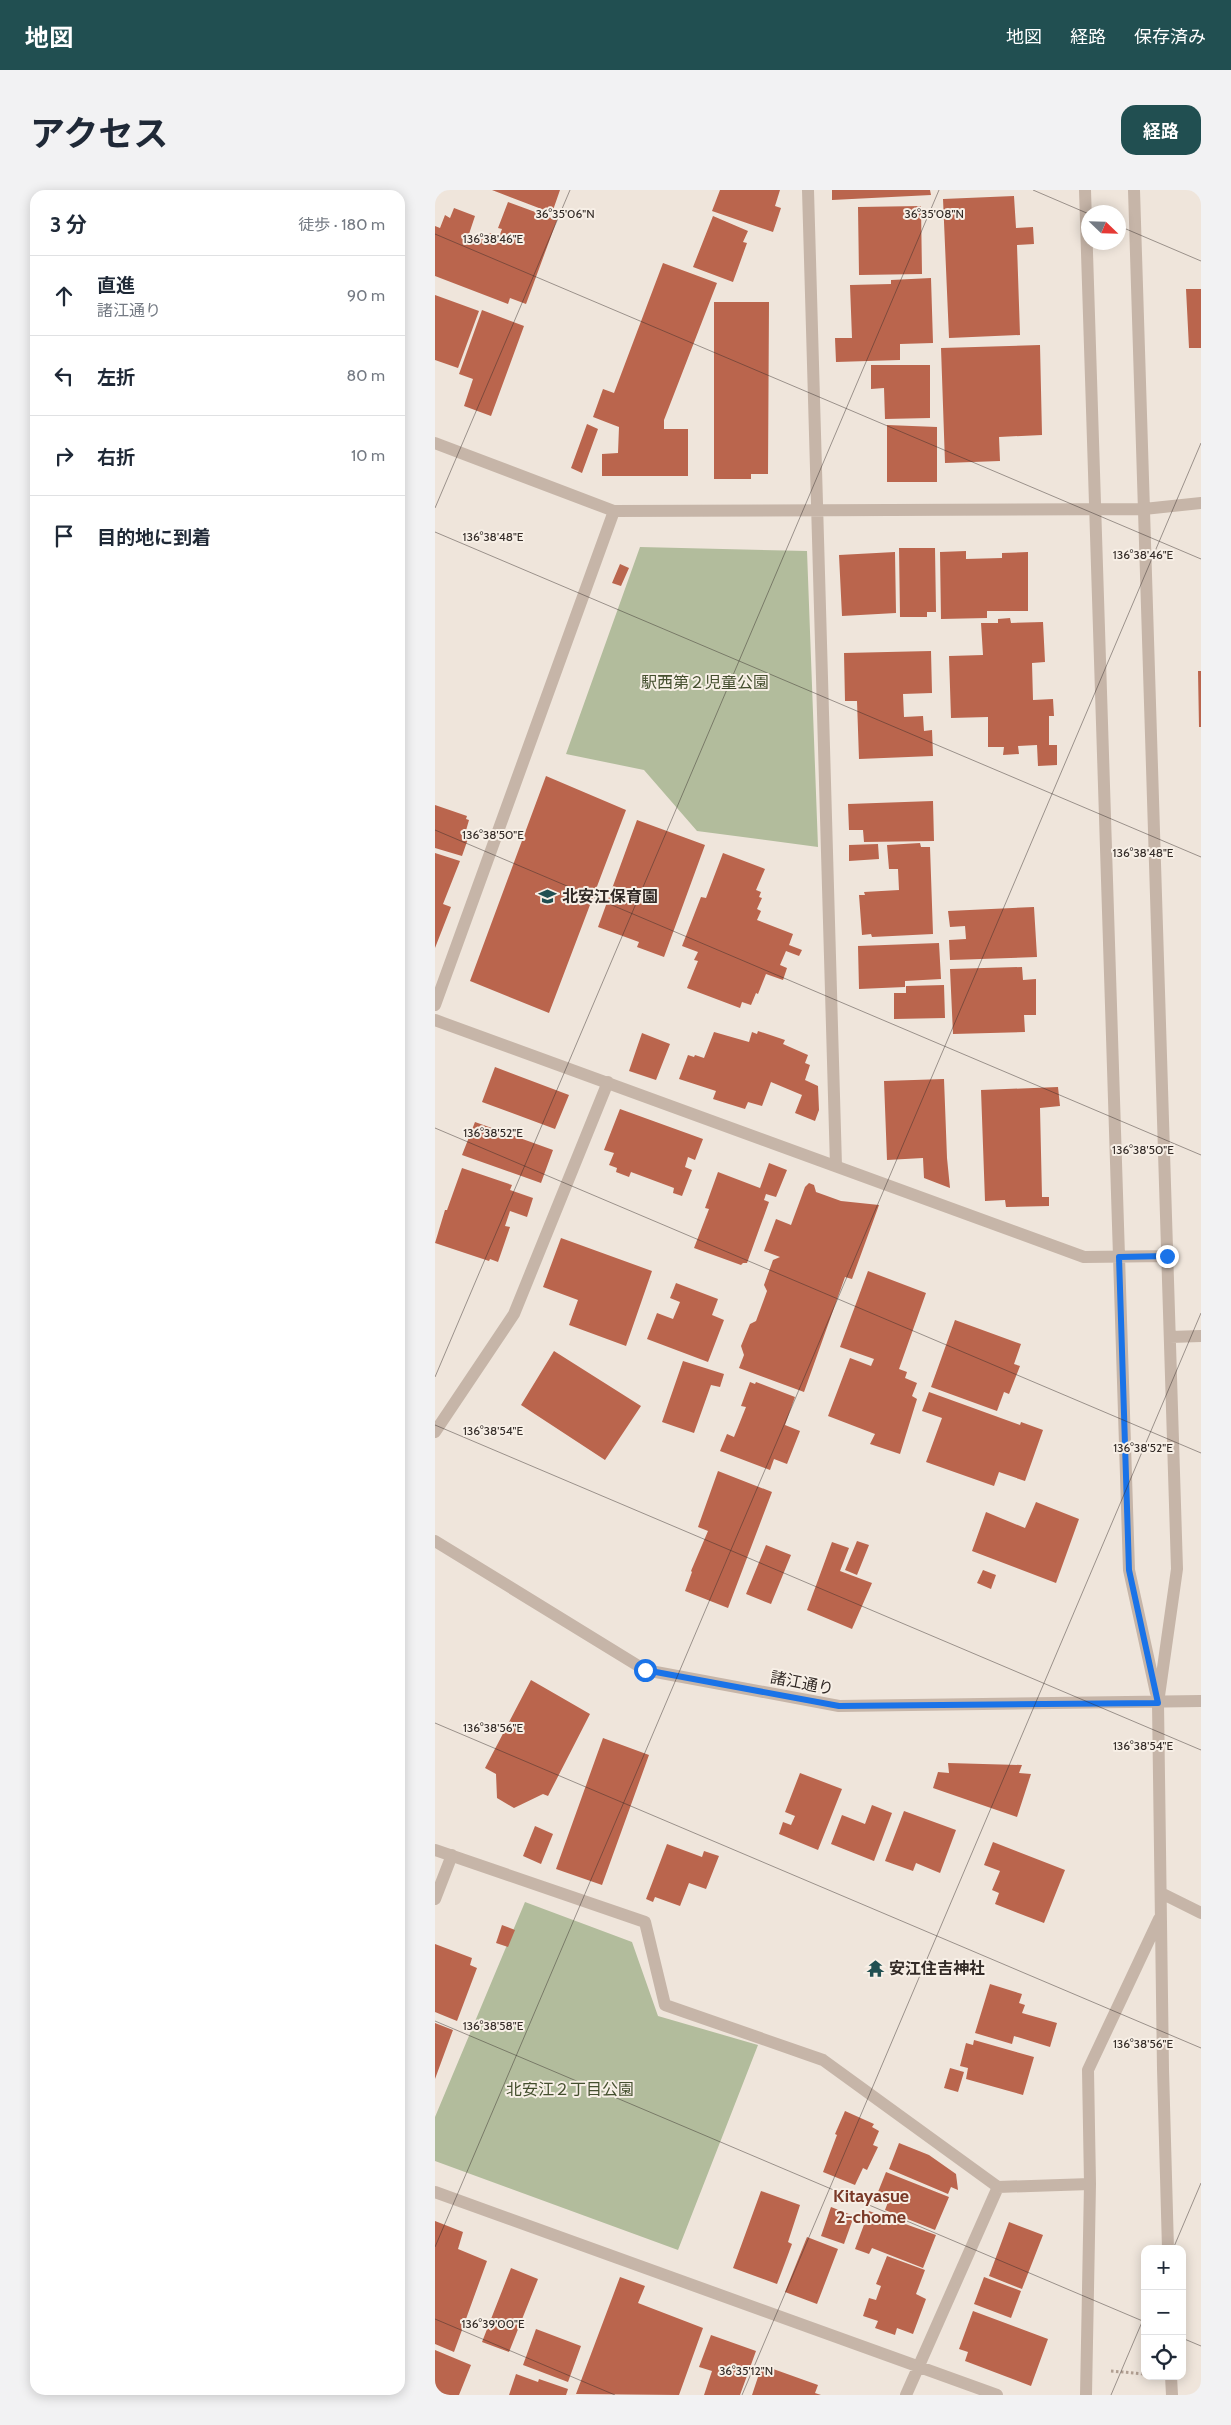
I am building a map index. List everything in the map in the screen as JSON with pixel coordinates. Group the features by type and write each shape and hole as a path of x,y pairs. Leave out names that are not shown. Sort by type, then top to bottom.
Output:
{"street":[{"path":"808,190 836,1166"},
{"path":"1085,190 1129,1570 1158,1703"},
{"path":"1134,190 1177,1569 1158,1703 1160,1917 1168,2245"},
{"path":"435,443 615,511 1144,509 1201,503"},
{"path":"435,1005 615,511"},
{"path":"435,1020 1084,1258 1167,1256"},
{"path":"435,1432 514,1314 608,1082"},
{"path":"1170,1337 1201,1336"},
{"name":"諸江通り","path":"435,1542 645,1670 839,1706 1201,1701"},
{"path":"435,1850 645,1922 665,2005 823,2060 998,2187 1090,2184"},
{"path":"435,1899 452,1855"},
{"path":"1161,1894 1201,1913"},
{"path":"1086,2395 1090,2184 1088,2070 1160,1917"},
{"path":"906,2395 917,2366 998,2187"},
{"path":"435,2192 997,2395"},
{"path":"1171,2380 1172,2395"}],"path":[{"path":"1086,2368 1141,2374"}],"green space":[{"name":"駅西第２児童公園","path":"640,547 807,551 818,847 697,831 644,770 566,754"},
{"name":"北安江２丁目公園","path":"525,1902 632,1942 658,2016 758,2045 678,2250 435,2161 435,2117"}],"building":[{"path":"492,190 560,190 552,213"},
{"path":"720,190 780,190 775,206 781,208 773,232 712,211"},
{"path":"832,190 930,190 931,195 832,200"},
{"path":"1014,196 1016,228 1033,227 1034,244 1017,245 1020,335 949,338 943,199"},
{"path":"508,202 557,220 526,304 510,298 508,304 435,276 435,226 440,228 445,215 450,218 454,208 475,216 469,234 487,241 490,233 499,237 502,229 498,228"},
{"path":"921,206 922,274 859,275 858,207"},
{"path":"713,216 748,231 743,242 747,243 733,282 693,267"},
{"path":"663,263 717,283 664,420 664,429 688,429 688,476 602,476 602,454 618,453 619,427 593,417 603,389 614,393"},
{"path":"931,278 933,343 900,344 900,360 836,362 835,338 852,338 850,285 891,284 891,280"},
{"path":"1186,289 1201,289 1201,348 1189,348"},
{"path":"435,295 479,311 458,368 435,360"},
{"path":"714,302 769,302 768,474 751,474 751,479 714,479"},
{"path":"482,310 524,326 491,416 464,406 473,379 459,374"},
{"path":"1040,345 1042,435 999,437 1000,461 945,463 941,348"},
{"path":"871,365 930,365 930,418 885,419 884,388 871,389"},
{"path":"587,424 598,429 582,473 571,468"},
{"path":"887,425 937,427 937,482 887,482"},
{"path":"899,548 935,548 936,612 927,612 927,617 900,617"},
{"path":"966,551 966,559 1002,558 1002,553 1028,552 1028,611 987,611 987,618 941,619 940,552"},
{"path":"895,552 896,613 842,616 839,555"},
{"path":"620,564 629,568 621,586 612,583"},
{"path":"1010,618 1011,623 1043,622 1045,662 1032,663 1033,700 1053,699 1054,716 1049,716 1049,745 1057,745 1057,765 1038,766 1037,745 1018,746 1019,754 1003,755 1004,747 988,747 988,717 951,718 949,656 983,655 981,623 998,623 998,619"},
{"path":"931,651 932,693 903,694 904,717 923,716 924,731 932,730 933,756 859,759 857,701 845,701 844,653"},
{"path":"1198,671 1201,671 1201,727 1199,727"},
{"name":"北安江保育園","path":"546,776 626,810 549,1013 470,981"},
{"path":"933,801 934,841 864,842 863,830 849,830 848,804"},
{"path":"435,805 467,816 466,819 469,820 465,834 469,836 462,856 435,848"},
{"path":"637,820 705,845 664,957 637,947 639,942 598,927"},
{"path":"920,843 921,847 930,847 933,934 872,937 871,934 862,935 859,895 865,895 864,892 899,890 898,869 889,869 887,845"},
{"path":"878,844 879,859 849,861 849,845"},
{"path":"435,853 460,861 443,904 451,907 435,948"},
{"path":"723,853 765,869 756,890 761,892 759,897 762,898 757,909 761,911 757,920 793,934 789,945 802,950 799,956 786,951 780,965 787,968 783,980 766,974 758,994 756,993 751,1005 742,1002 740,1008 687,988 698,961 694,960 698,952 682,946 701,897 706,898"},
{"path":"1034,907 1037,957 950,960 949,940 966,939 965,926 950,927 948,911"},
{"path":"939,943 941,979 905,981 905,987 859,989 858,946"},
{"path":"1022,967 1023,980 1036,979 1036,1015 1024,1015 1025,1032 953,1034 950,969"},
{"path":"944,985 945,1018 894,1019 894,993 906,993 906,986"},
{"path":"758,1031 785,1040 783,1044 808,1055 805,1063 810,1065 805,1080 818,1086 819,1110 815,1121 795,1113 802,1095 771,1082 762,1106 748,1102 745,1109 713,1099 716,1091 679,1079 688,1055 704,1058 714,1032 749,1042 752,1032 757,1034"},
{"path":"642,1033 670,1044 656,1080 629,1071"},
{"path":"495,1067 569,1095 555,1129 482,1102"},
{"path":"944,1079 950,1188 924,1178 923,1158 887,1160 884,1081"},
{"path":"1058,1087 1060,1106 1040,1108 1042,1197 1049,1197 1049,1206 1006,1207 1005,1200 985,1201 981,1090"},
{"path":"620,1109 703,1139 695,1160 688,1157 685,1167 692,1170 682,1196 673,1193 674,1188 631,1172 629,1177 616,1172 617,1168 609,1165 614,1153 604,1150"},
{"path":"475,1122 553,1150 541,1183 462,1155"},
{"path":"769,1163 787,1170 776,1197 766,1194 764,1200 769,1202 747,1263 741,1265 694,1248 709,1209 705,1208 718,1172 760,1188"},
{"path":"462,1168 512,1185 510,1190 533,1198 527,1217 510,1211 505,1226 510,1227 498,1262 490,1259 489,1261 435,1243 445,1210 447,1210"},
{"path":"809,1183 814,1185 816,1192 841,1201 879,1205 852,1279 845,1277 804,1392 739,1368 744,1355 741,1346 750,1324 756,1321 767,1291 764,1285 773,1260 780,1257 764,1251 776,1219 791,1225 805,1187"},
{"path":"561,1238 652,1271 626,1346 569,1325 578,1300 543,1287"},
{"path":"868,1271 926,1293 899,1369 907,1372 905,1378 917,1383 912,1396 917,1399 900,1454 870,1444 875,1434 828,1416 850,1358 871,1366 874,1359 840,1347"},
{"path":"676,1283 718,1299 712,1315 724,1320 708,1362 647,1339 657,1313 673,1319 680,1302 670,1298"},
{"path":"955,1320 1021,1344 1014,1364 1020,1366 1009,1394 1004,1392 997,1411 931,1387"},
{"path":"554,1351 641,1406 605,1460 521,1405"},
{"path":"683,1361 724,1374 720,1387 711,1385 694,1433 662,1422"},
{"path":"750,1382 755,1384 756,1382 795,1397 785,1425 800,1431 787,1464 774,1459 770,1470 720,1451 727,1434 734,1437 746,1407 741,1406"},
{"path":"929,1392 1020,1425 1021,1422 1043,1430 1025,1481 999,1472 994,1486 926,1462 942,1418 922,1411"},
{"path":"718,1471 772,1492 728,1608 685,1591 691,1571 708,1531 698,1527"},
{"path":"1036,1502 1079,1519 1056,1583 972,1551 986,1512 1025,1528"},
{"path":"857,1541 869,1545 857,1575 845,1570"},
{"path":"832,1542 849,1548 840,1571 872,1583 852,1629 807,1610"},
{"path":"766,1545 791,1555 771,1604 746,1594"},
{"path":"983,1570 996,1575 991,1589 977,1583"},
{"path":"531,1680 590,1714 548,1796 543,1794 514,1808 497,1798 496,1774 485,1768"},
{"path":"603,1738 649,1755 602,1885 556,1869"},
{"path":"948,1763 1022,1765 1019,1773 1031,1774 1017,1817 933,1788 938,1772 949,1773"},
{"path":"800,1773 842,1789 818,1850 779,1834 783,1822 791,1825 795,1816 785,1812"},
{"path":"872,1805 892,1813 874,1861 831,1844 842,1815 865,1824"},
{"path":"904,1811 956,1830 940,1873 916,1863 913,1871 885,1861"},
{"path":"535,1826 553,1834 541,1864 523,1856"},
{"path":"993,1842 1065,1870 1044,1923 995,1904 999,1893 992,1890 1000,1871 984,1865"},
{"path":"667,1844 702,1857 704,1851 719,1856 706,1889 689,1883 680,1906 655,1897 653,1902 646,1899"},
{"path":"502,1925 515,1930 508,1947 496,1943"},
{"path":"435,1944 472,1958 470,1965 477,1968 457,2021 435,2012"},
{"path":"990,1984 1022,1994 1019,2003 1025,2005 1022,2013 1057,2023 1050,2047 1014,2036 1012,2044 975,2033"},
{"path":"435,2023 453,2030 435,2079"},
{"path":"974,2040 1034,2057 1023,2095 966,2079 968,2068 960,2066 966,2043 973,2045"},
{"path":"950,2068 964,2072 958,2092 944,2088"},
{"path":"845,2111 874,2124 872,2127 879,2131 873,2145 878,2147 867,2170 863,2168 855,2185 823,2172 837,2135 835,2134"},
{"path":"899,2143 929,2155 956,2174 958,2190 951,2187 948,2194 889,2169"},
{"path":"886,2172 949,2197 935,2230 885,2210 890,2197 878,2192"},
{"path":"761,2191 800,2205 788,2242 792,2244 777,2284 733,2268"},
{"path":"831,2207 854,2216 844,2244 821,2236"},
{"path":"869,2211 936,2235 923,2268 872,2248 869,2254 855,2249"},
{"path":"435,2221 463,2232 458,2249 487,2261 454,2352 435,2344"},
{"path":"1009,2222 1043,2235 1022,2289 989,2276"},
{"path":"807,2237 838,2249 817,2304 785,2292"},
{"path":"887,2256 925,2270 916,2294 926,2299 913,2334 897,2328 895,2335 875,2328 878,2321 863,2316 869,2298 876,2300 881,2286 876,2284"},
{"path":"511,2268 538,2279 509,2352 482,2342"},
{"path":"620,2277 645,2286 638,2303 703,2328 679,2395 576,2394"},
{"path":"984,2277 1021,2291 1011,2318 974,2304"},
{"path":"973,2311 1048,2339 1031,2386 965,2361 968,2352 959,2349"},
{"path":"536,2329 581,2346 568,2382 523,2365"},
{"path":"711,2335 756,2351 740,2395 704,2395 712,2371 699,2367"},
{"path":"435,2350 471,2365 459,2395 435,2395"},
{"path":"762,2365 818,2385 815,2393 821,2395 752,2395"},
{"path":"516,2374 538,2382 539,2379 568,2389 566,2395 509,2395"}],"place":[{"name":"北安江保育園","path":"548,896"},
{"name":"安江住吉神社","path":"875,1968"}],"district":[{"name":"Kitayasue 2-chome","path":"871,2206"}],"route":[{"path":"645,1670 839,1706 1158,1703 1129,1570 1119,1257 1167,1256"}]}
